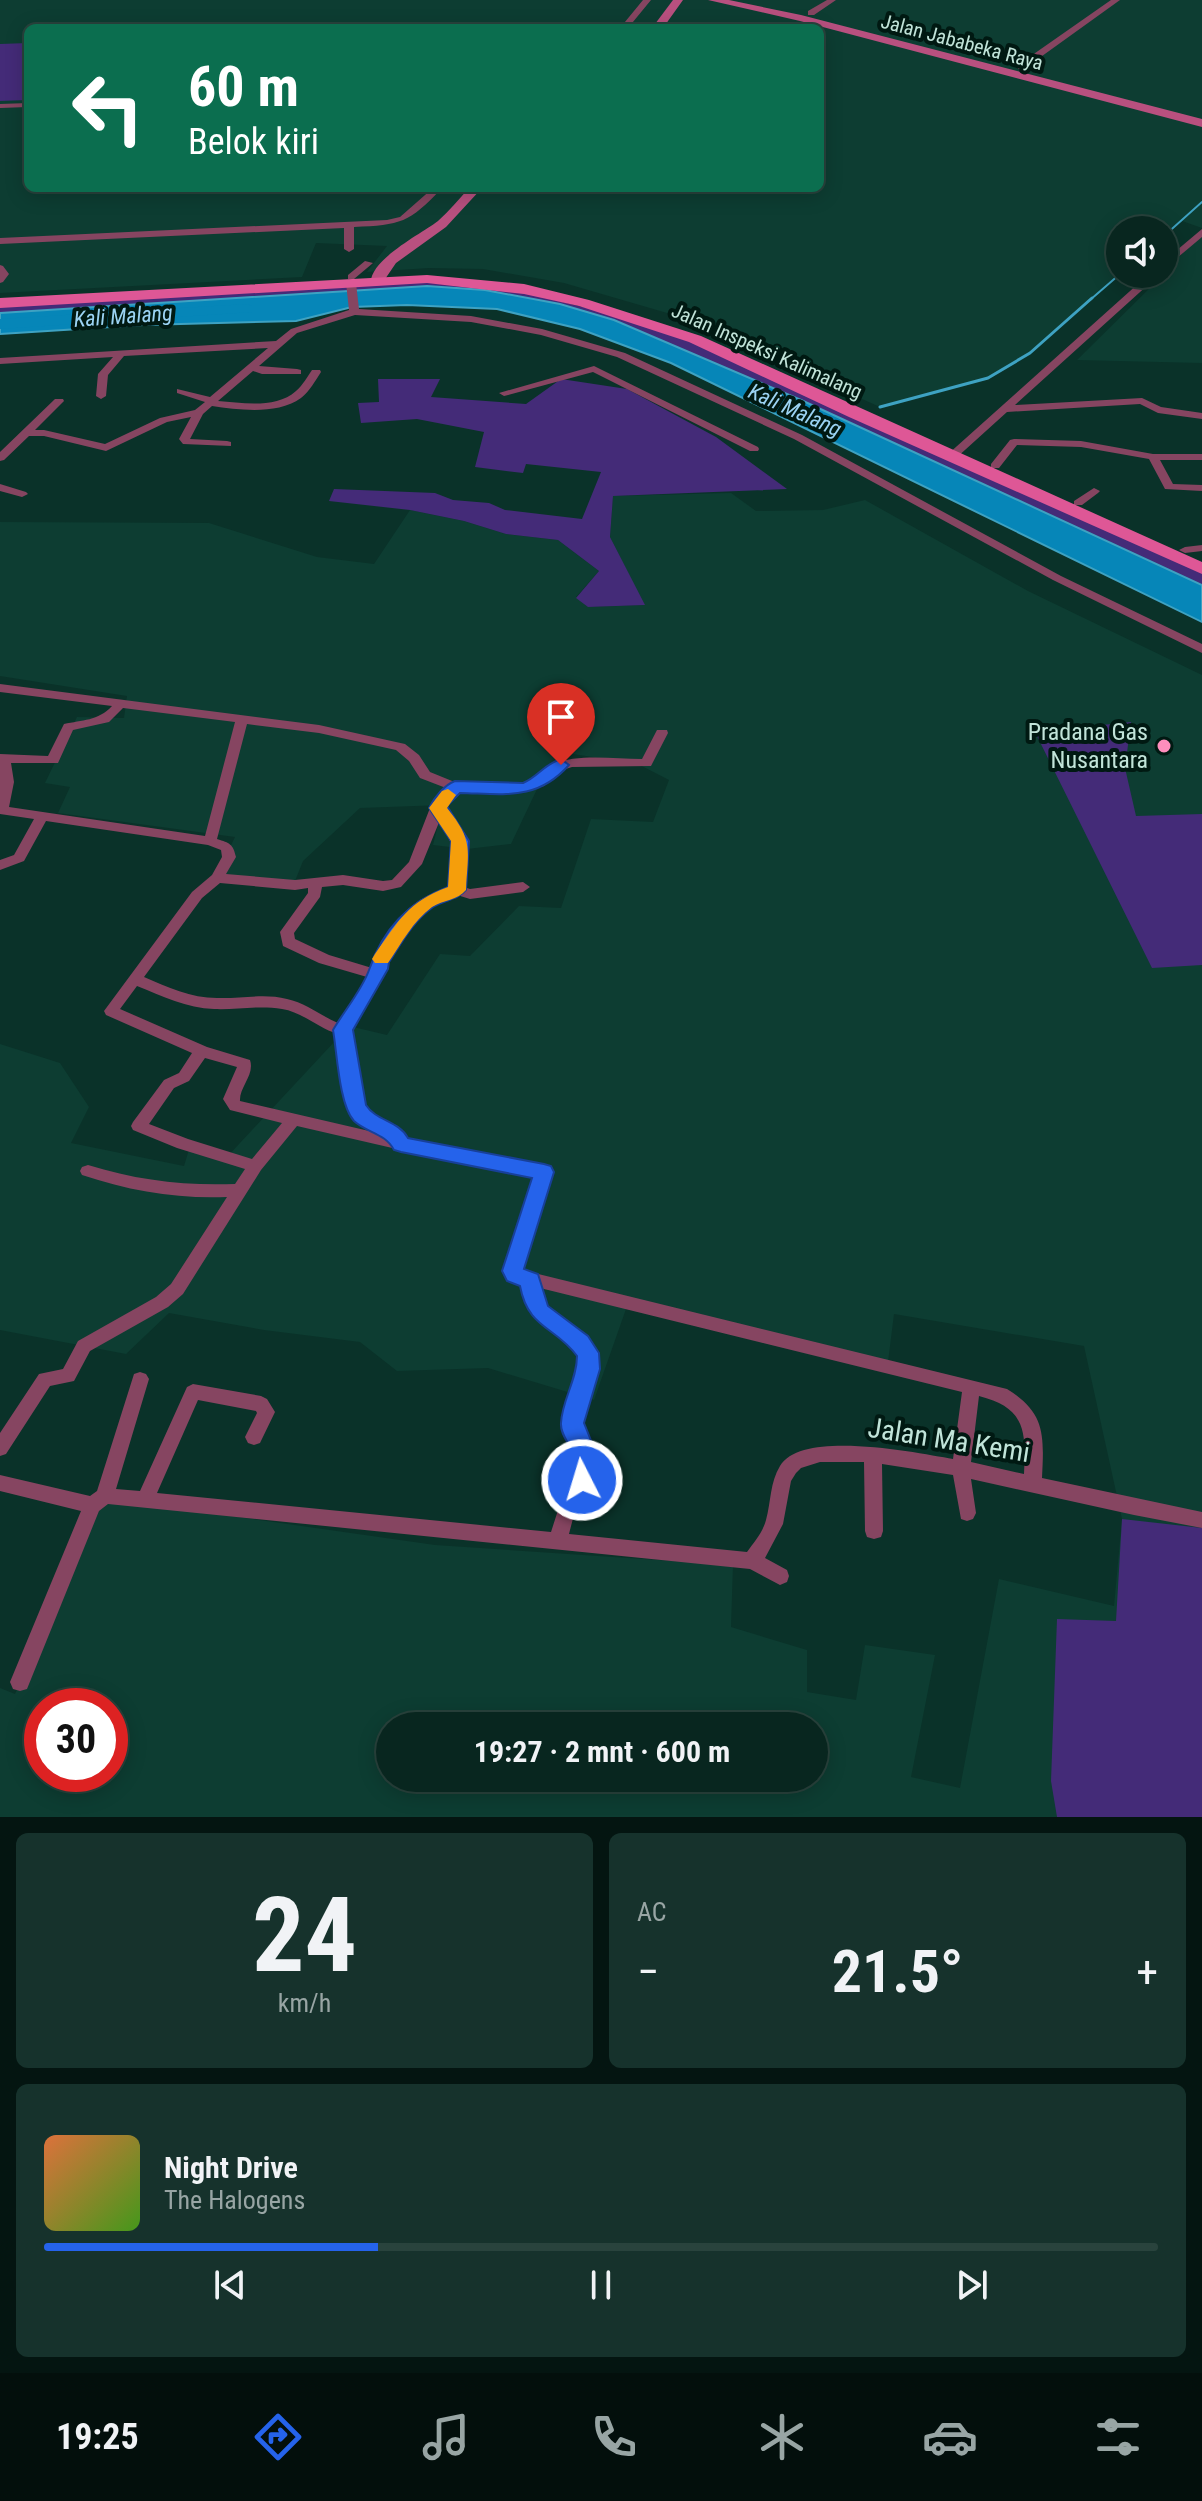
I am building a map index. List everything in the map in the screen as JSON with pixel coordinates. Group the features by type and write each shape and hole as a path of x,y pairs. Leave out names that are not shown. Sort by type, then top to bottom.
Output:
{"main road":[{"path":"660,24 676,3 690,0"},
{"name":"Jalan Jababeka Raya","path":"713,0 806,16"},
{"name":"Jalan Jababeka Raya","path":"755,0 1202,123"},
{"name":"Jalan Jababeka Raya","path":"1016,71 1202,114"},
{"path":"374,274 421,236 436,229 472,192"},
{"path":"398,278 434,240 436,229"},
{"name":"Jalan Inspeksi Kalimalang","path":"0,300 351,284 374,274 524,289 685,330 1129,531 1194,549 1202,557"},
{"name":"Jalan Inspeksi Kalimalang","path":"955,454 995,466 1046,494 1078,503 1202,569"}],"street":[{"path":"627,24 647,0"},
{"path":"806,16 832,0"},
{"path":"1016,71 1116,0"},
{"path":"0,106 24,105"},
{"path":"0,241 387,223 403,219 433,192"},
{"path":"349,225 349,249"},
{"path":"1178,253 1202,232"},
{"path":"0,268 4,274 0,280"},
{"path":"351,284 353,310"},
{"path":"955,454 1139,288"},
{"path":"25,433 44,433 106,448 164,420 199,412 294,331 332,321 353,310 502,324 614,353 798,437 1057,578 1202,649"},
{"path":"332,321 363,322 374,319 372,313"},
{"path":"0,361 279,344"},
{"path":"101,396 103,374 122,353"},
{"path":"504,393 594,369 614,353"},
{"path":"253,367 262,371 297,372"},
{"path":"594,369 754,449"},
{"path":"181,391 212,402 254,405 287,401 299,395 316,372"},
{"path":"0,458 59,401"},
{"path":"1005,409 1142,401 1158,410 1202,416"},
{"path":"199,412 184,441 227,444"},
{"path":"995,466 1010,444 1019,441 1081,444 1153,457 1202,457"},
{"path":"1153,457 1169,487 1202,488"},
{"path":"0,487 22,494"},
{"path":"1078,503 1094,491"},
{"path":"0,688 319,729 400,747 414,758 425,775 455,787 515,790 539,783 551,769 571,763 646,763 662,733"},
{"path":"120,703 107,720 68,727 50,761 1,758 8,773 2,810 226,845 230,855 217,878 197,895 136,980 112,1006 113,1014 202,1051 245,1064 244,1072 232,1091 231,1099 235,1106 401,1144 542,1170 544,1176 513,1265 514,1275 986,1389 1017,1402 1030,1417 1034,1434 1033,1482"},
{"path":"210,841 222,803 232,746 243,718"},
{"path":"217,878 295,885 343,880 383,886 396,884 415,864 437,808 455,787"},
{"path":"437,808 456,830 460,841 457,890"},
{"path":"0,865 19,858 41,818"},
{"path":"315,882 315,894 287,932 288,942 324,959 376,974"},
{"path":"401,1144 397,1135 362,1116 356,1107 343,1030 376,974 379,961 413,913 429,901 457,890 470,894 523,887"},
{"path":"136,980 207,1003 286,1004 301,1009 328,1026 343,1030"},
{"path":"202,1051 184,1077 169,1084 139,1126 183,1144 255,1166"},
{"path":"0,1448 45,1379 68,1376 84,1346 162,1302 177,1289 255,1166 293,1120"},
{"path":"88,1171 145,1187 192,1192 240,1190"},
{"path":"530,1280 534,1303 540,1313 580,1342 589,1360 572,1423 575,1436 586,1454 586,1469 570,1501 557,1542"},
{"path":"20,1682 98,1500 140,1379"},
{"path":"967,1513 961,1470 972,1386"},
{"path":"145,1500 193,1392 264,1405 266,1412 254,1437"},
{"name":"Jalan Ma Kemi","path":"752,1561 772,1529 786,1471 795,1461 840,1451 1033,1482 1202,1520"},
{"path":"873,1455 874,1531"},
{"path":"0,1483 98,1500 145,1500 752,1561 780,1576"}],"shaded area":[{"path":"0,0 1202,0 1202,228 1182,221 1178,225 1178,216 1106,216 1106,287 1030,353 988,378 880,407 674,315 564,283 483,269 367,272 387,246 316,243 302,277 0,293"},
{"path":"24,43 24,100 0,101 0,44"},
{"path":"1202,232 1202,363 1077,360 1150,288 1178,288 1178,259"},
{"path":"427,279 484,283 653,324 1202,569 1202,585 831,414 614,320 560,304 485,290 427,286 0,313 0,303"},
{"path":"378,379 440,379 431,397 526,404 561,379 627,389 716,437 787,489 613,496 610,537 645,605 588,607 576,598 599,571 558,540 506,534 464,521 410,510 329,501 334,489 435,493 453,500 489,503 505,510 582,519 601,472 526,464 523,473 475,467 484,432 417,419 361,423 358,403 379,402"},
{"path":"731,493 756,511 823,510 865,500 1028,591 1202,675 1202,1817 0,1817 0,1688 15,1694 105,1498 435,1545 733,1565 731,1627 807,1650 807,1692 856,1700 865,1645 935,1655 911,1777 960,1788 999,1579 1114,1606 1122,1519 1084,1346 894,1314 888,1362 626,1309 594,1400 488,1368 397,1371 360,1342 264,1330 169,1313 126,1354 0,1330 0,1044 60,1063 89,1107 71,1143 184,1166 191,1143 226,1158 349,1026 387,1035 440,954 470,956 519,906 561,908 591,819 653,822 669,780 638,764 573,754 547,768 511,844 467,849 433,845 443,805 360,808 303,861 295,881 217,874 235,837 58,813 70,787 45,783 77,717 124,718 127,696 0,676 0,522 209,523 317,557 374,564 410,510 464,521 506,534 558,540 599,571 576,597 588,607 644,605 610,537 613,496"},
{"path":"1131,722 1125,768 1136,816 1202,814 1202,965 1152,968 1035,732"},
{"path":"1122,1519 1202,1528 1202,1817 1057,1817 1051,1781 1057,1619 1116,1621"}],"water":[{"path":"427,286 485,290 560,304 614,320 801,400 1202,585 1202,622 671,363 580,329 497,309 407,305 352,307 296,321 143,325 0,334 0,313"}],"waterway":[{"path":"1178,223 1202,202"},
{"path":"1090,300 1106,286"},
{"path":"880,407 988,378 1030,353 1092,298"},
{"name":"Kali Malang","path":"0,324 247,309"}],"slow traffic":[{"path":"381,959 413,913 429,901 457,890 460,841 456,830 437,808 448,795"}],"place":[{"name":"Pradana Gas Nusantara","path":"1164,746"}],"route":[{"path":"561,765 551,769 539,783 525,788 455,787 440,803 437,808 456,830 460,841 457,890 422,905 409,918 379,961 379,969 343,1030 356,1107 362,1116 375,1125 397,1135 401,1144 538,1168 544,1172 512,1271 520,1278 530,1280 534,1303 540,1313 580,1342 588,1353 588,1369 572,1423 587,1463 582,1480"}]}
